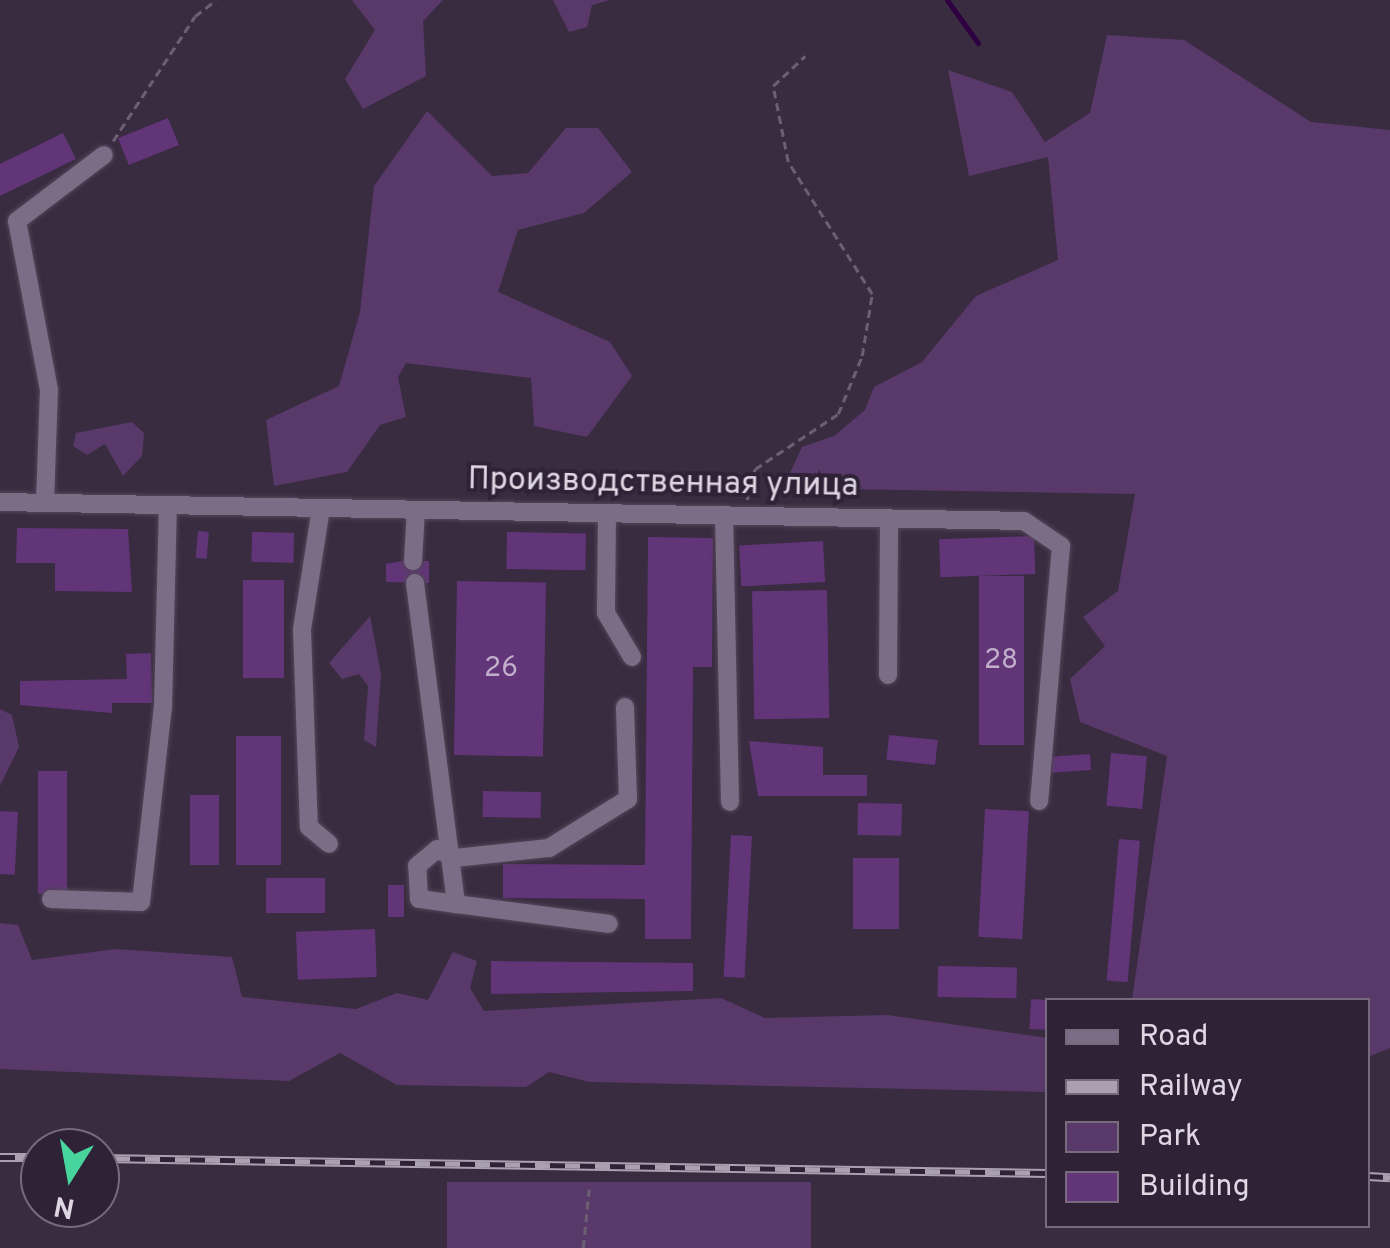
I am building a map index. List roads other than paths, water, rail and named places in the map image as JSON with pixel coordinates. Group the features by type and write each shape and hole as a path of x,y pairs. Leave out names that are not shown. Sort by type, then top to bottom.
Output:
{"street":[{"path":"45,503 49,390 16,222 104,155"},
{"name":"Производственная улица","path":"0,502 1024,520 1061,546 1039,801"},
{"path":"51,899 141,902 163,707 168,505"},
{"path":"321,508 302,630 309,827 329,844"},
{"path":"412,561 416,510"},
{"path":"607,513 606,613 632,657"},
{"path":"730,802 733,515"},
{"path":"888,675 889,518"},
{"path":"415,582 454,858 456,904"},
{"path":"608,924 420,899 417,866 436,849 454,858 549,848 628,800 625,707"}],"waterway":[{"path":"947,0 978,43"}],"railway":[{"path":"0,1157 20,1157"},
{"path":"120,1158 1045,1173"},
{"path":"1370,1176 1390,1177"}]}
